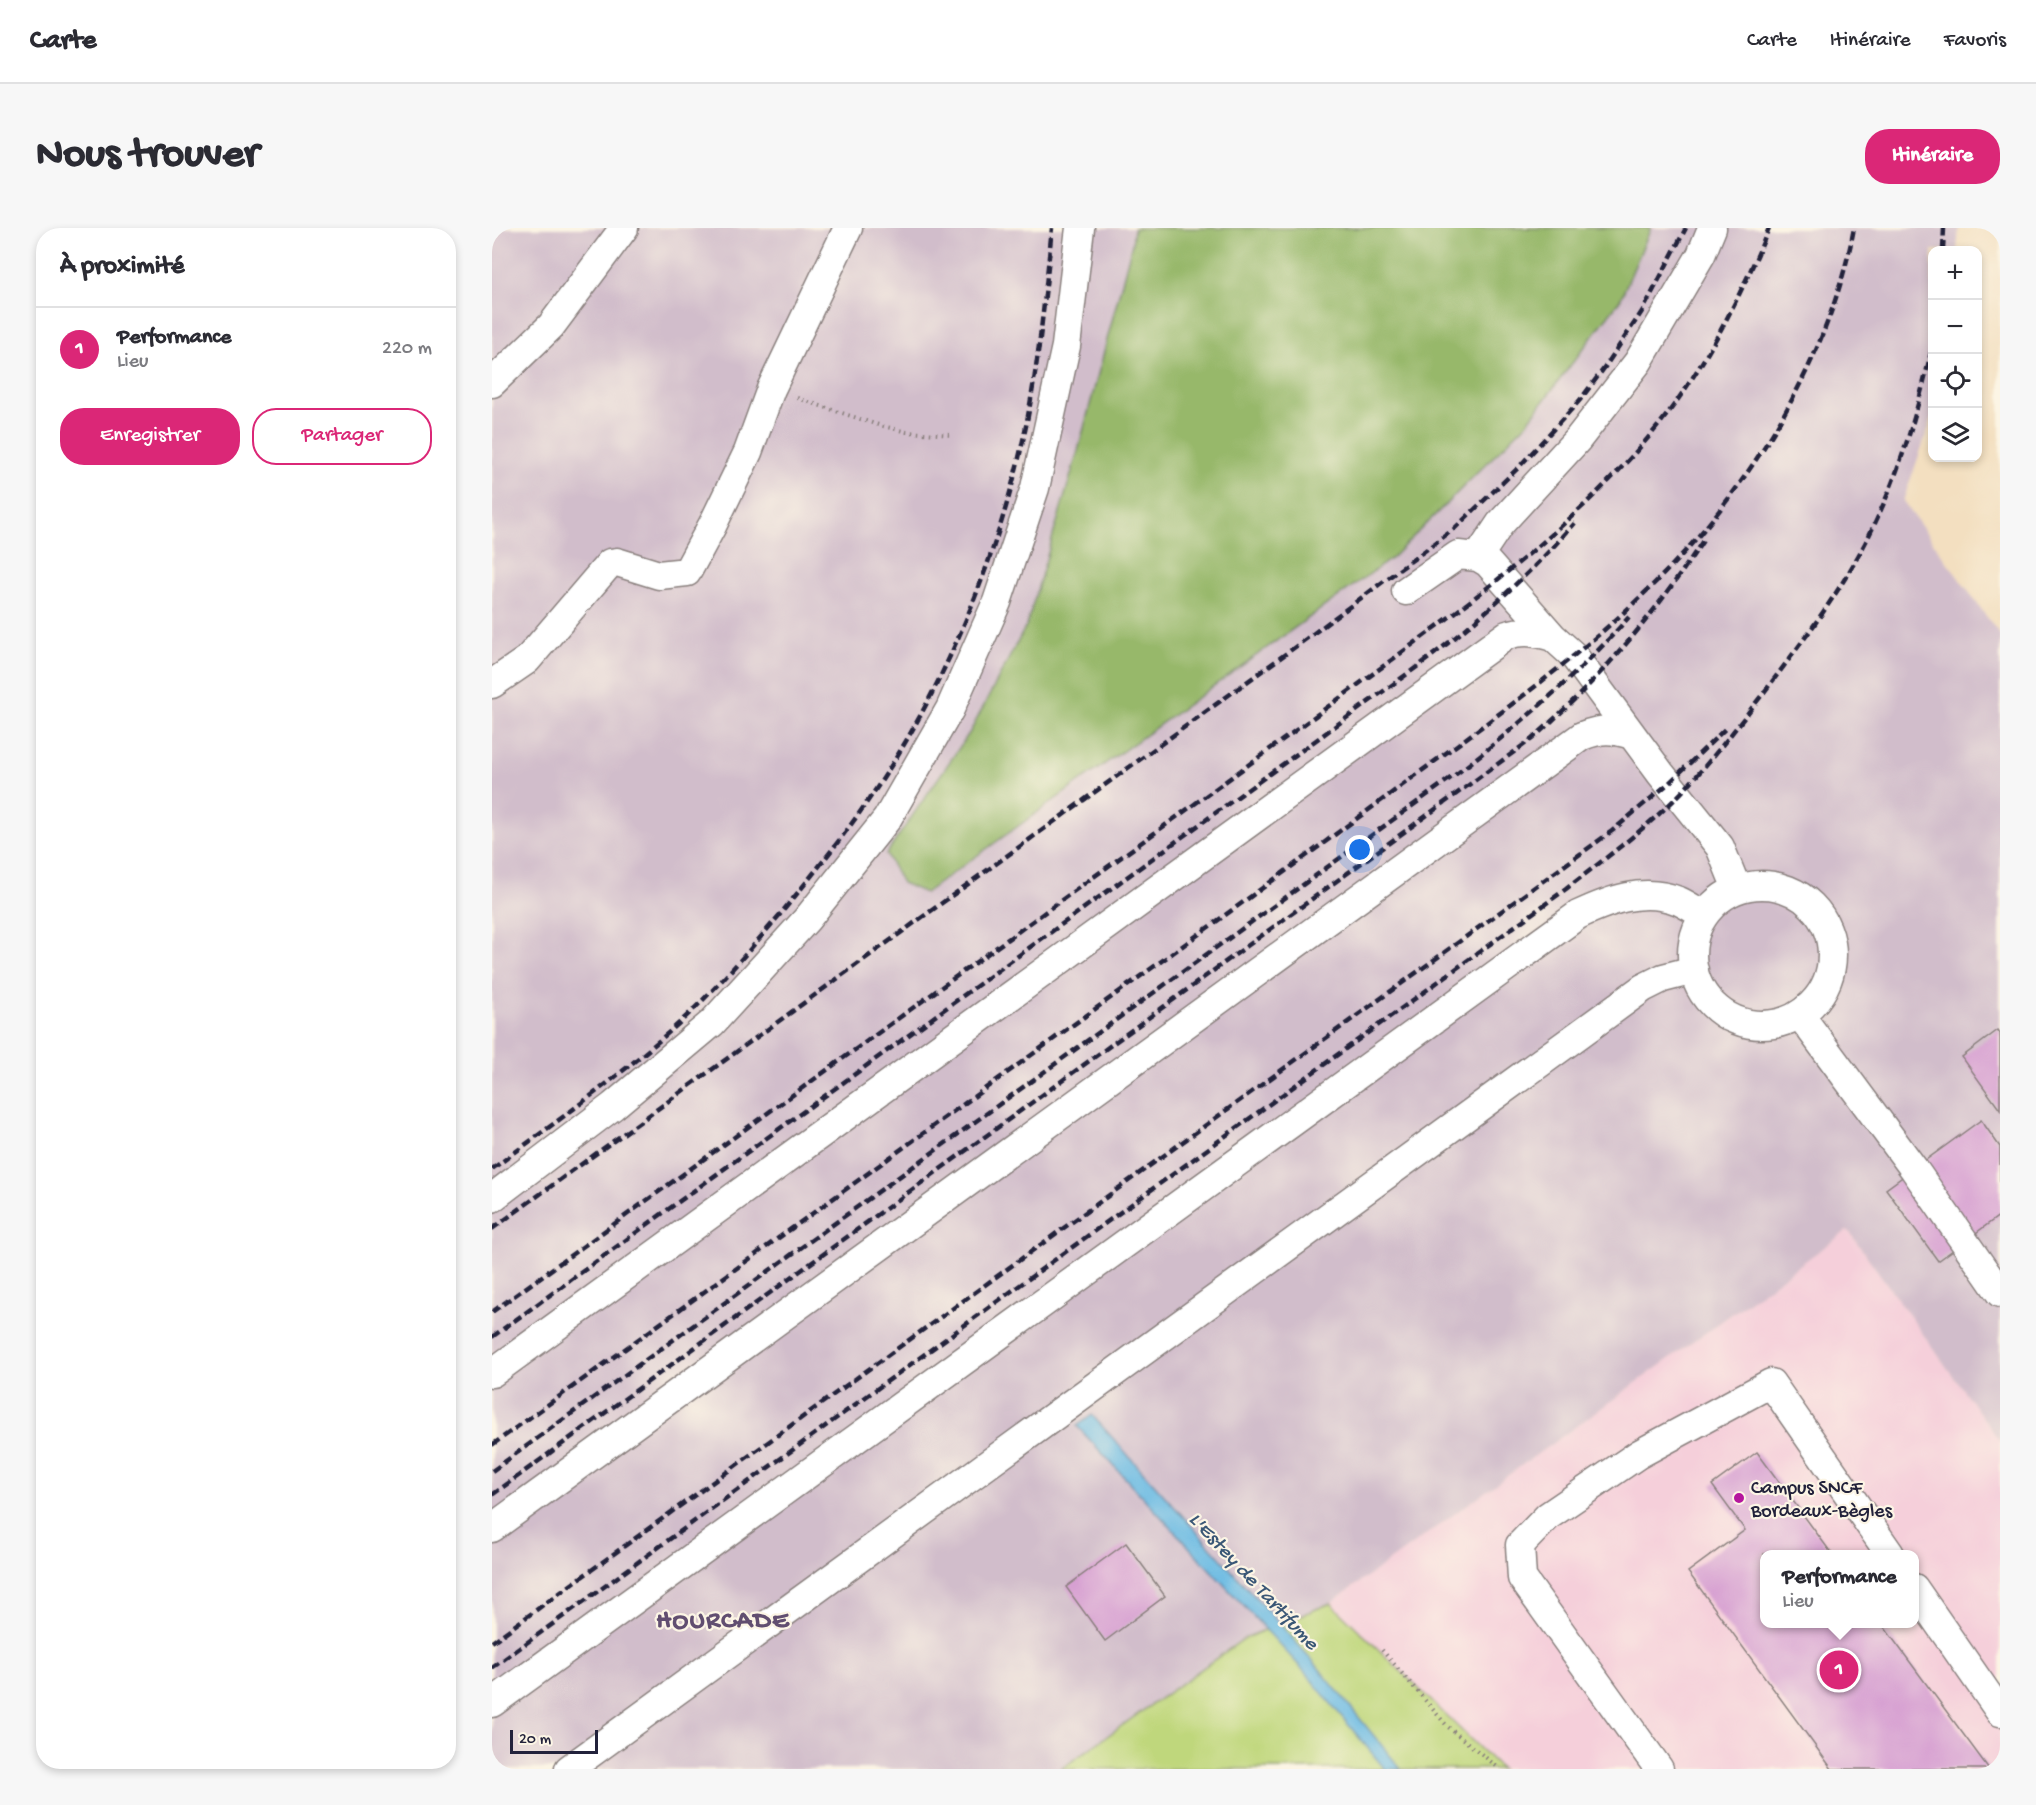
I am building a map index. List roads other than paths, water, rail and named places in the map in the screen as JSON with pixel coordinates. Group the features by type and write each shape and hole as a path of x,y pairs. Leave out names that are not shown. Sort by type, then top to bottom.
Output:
{"street":[{"path":"492,384 551,326 624,228"},
{"path":"492,684 527,660 610,563 617,562 659,575 687,572 748,452 771,389 848,228"},
{"path":"492,1198 613,1106 712,1023 807,919 887,819 954,698 997,602 1035,488 1066,346 1080,228"},
{"path":"1478,557 1500,524 1578,439 1638,362 1701,255 1712,228"},
{"path":"1406,591 1458,555 1478,557 1492,568 1553,637 1578,661 1632,735 1720,847 1737,889"},
{"path":"492,1373 1507,635 1521,631 1553,637"},
{"path":"492,1528 1582,736 1597,730 1615,730 1632,735"},
{"path":"1760,885 1782,888 1803,898 1819,914 1829,934 1833,957 1829,980 1817,1000 1800,1015 1779,1024 1757,1026 1735,1020 1716,1008 1702,991 1694,970 1692,951 1696,932 1704,915 1719,900 1737,889 1760,885"},
{"path":"492,1703 1578,915 1608,901 1649,894 1678,901 1704,915"},
{"path":"569,1769 1643,988 1663,978 1694,970"},
{"path":"1800,1015 1914,1169 2000,1293"},
{"path":"1659,1769 1522,1578 1520,1545 1548,1516 1639,1454 1771,1383 1887,1550"},
{"path":"1919,1595 2000,1712"}],"water":[{"path":"1092,1415 1313,1661 1401,1769 1385,1769 1304,1671 1077,1426"}],"railway":[{"path":"492,1169 632,1063 705,998 757,941 819,867 865,805 902,749 948,661 968,615 1002,520 1031,402 1052,228"},
{"path":"492,1229 1302,642 1454,529 1518,468 1580,400 1643,310 1686,228"},
{"path":"492,1312 1269,750 1451,616 1527,556 1598,492 1662,421 1694,376 1722,328 1769,228"},
{"path":"492,1445 1261,889 1510,706 1603,631 1661,577 1688,548 1717,514 1769,439 1813,358 1844,272 1854,228"},
{"path":"1943,246 1944,228"},
{"path":"492,1668 1566,889 1665,809 1700,772 1762,695 1827,607 1856,561 1880,512 1904,452 1930,354"},
{"path":"492,1337 1421,664 1501,598 1575,523"},
{"path":"492,1495 1532,739 1581,693 1625,645 1666,594 1704,539"},
{"path":"492,1471 1459,772 1548,698 1629,617"},
{"path":"492,1642 1612,831 1669,783 1727,727"}],"place":[{"name":"Campus SNCF Bordeaux-Bègles","path":"1739,1498"},
{"name":"Performance","path":"1839,1670"}],"district":[{"name":"HOURCADE","path":"723,1618"}],"water label":[{"name":"L'Estey de Tartifume","path":"1255,1580"}]}
